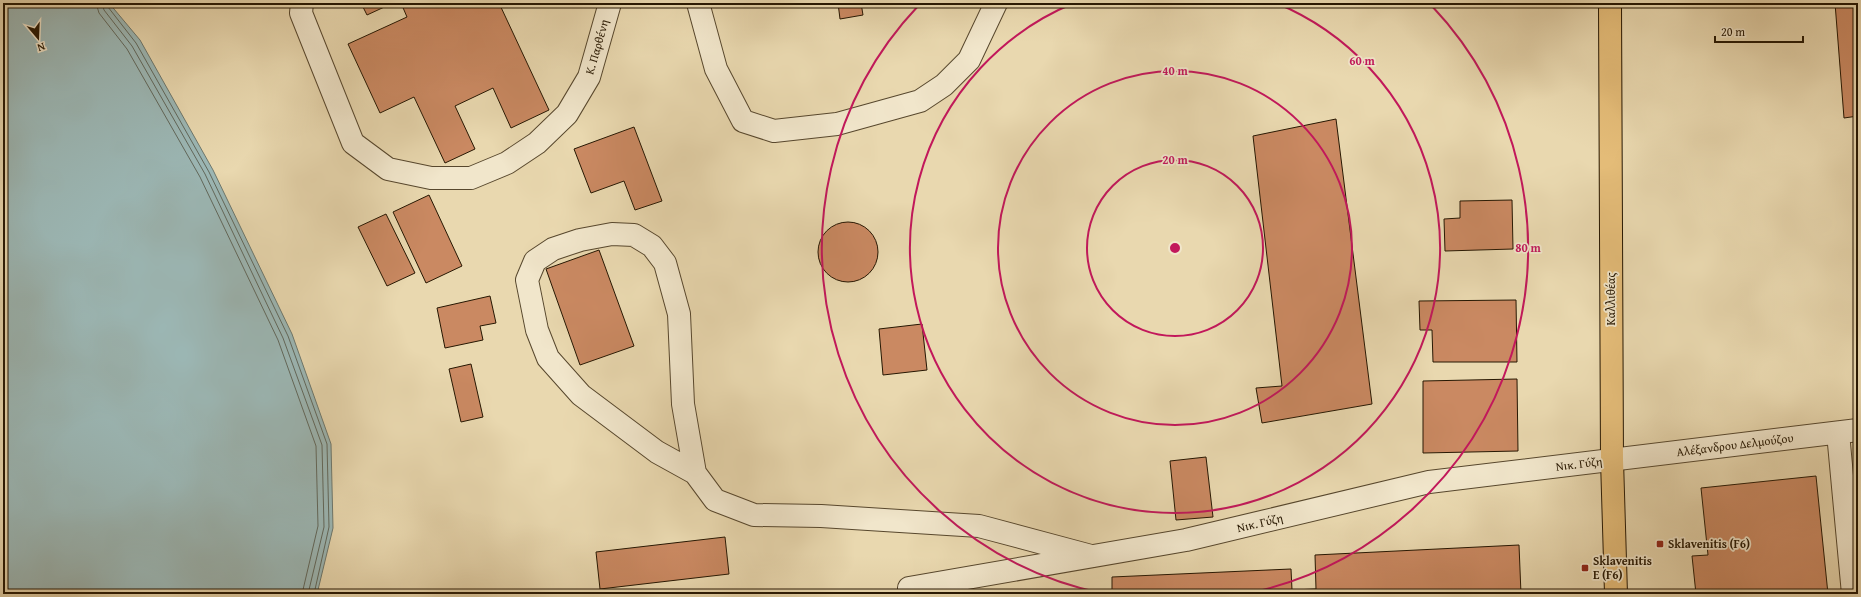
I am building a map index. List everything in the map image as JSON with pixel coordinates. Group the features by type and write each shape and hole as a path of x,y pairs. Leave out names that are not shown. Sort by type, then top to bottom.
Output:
{"main road":[{"name":"Καλλιθέας","path":"1610,3 1612,460 1616,594"}],"street":[{"name":"Κ. Παρθένη","path":"302,3 301,13 354,143 388,169 431,178 471,178 507,163 538,143 567,114 589,77 610,3"},
{"path":"698,3 716,69 743,121 774,131 837,124 920,101 944,85 969,60 996,3"},
{"path":"695,473 683,404 679,314 665,263 652,246 634,236 612,234 580,240 553,249 535,261 527,280 537,330 548,358 581,395 657,452 695,473 715,500 754,515 820,516 979,526 1091,556"},
{"path":"1848,431 1853,594"},
{"name":"Αλέξανδρου Δελμούζου","path":"1612,460 1848,431"},
{"name":"Νικ. Γύζη","path":"909,588 1186,540 1429,482 1612,460"}],"water":[{"path":"3,3 109,3 140,40 213,170 292,334 331,444 333,528 317,594 3,594"}],"building":[{"path":"361,3 393,3 367,15"},
{"path":"401,3 499,3 549,110 511,128 493,88 455,106 475,149 445,163 414,97 380,113 348,44 407,17"},
{"path":"838,3 861,3 863,15 840,19"},
{"path":"1835,3 1858,3 1858,116 1844,118"},
{"path":"1336,119 1372,404 1262,423 1256,388 1282,386 1253,136"},
{"path":"634,127 662,201 635,210 624,181 591,193 574,149"},
{"path":"429,195 462,266 426,283 393,212"},
{"path":"1512,200 1513,249 1445,251 1444,219 1460,218 1460,201"},
{"path":"386,214 415,273 387,286 358,227"},
{"path":"842,222 854,222 865,227 873,235 878,246 876,264 865,277 854,282 842,282 831,277 823,269 818,258 818,246 823,235 831,227"},
{"path":"599,250 634,346 580,365 546,269"},
{"path":"490,296 496,323 480,326 483,340 445,348 437,308"},
{"path":"1516,300 1517,362 1433,362 1432,330 1420,330 1419,301"},
{"path":"922,324 927,370 883,375 879,329"},
{"path":"471,364 483,417 461,422 449,369"},
{"path":"1517,379 1518,451 1423,453 1423,381"},
{"path":"1206,457 1213,517 1176,520 1170,461"},
{"path":"1816,476 1828,594 1696,594 1692,556 1708,555 1701,488"},
{"path":"725,537 729,574 600,589 596,552"},
{"path":"1519,545 1521,594 1112,594 1112,577 1291,569 1292,590 1316,589 1315,555"}],"place":[{"name":"Sklavenitis (F6)","path":"1660,544"},
{"name":"Sklavenitis E (F6)","path":"1585,568"}]}
